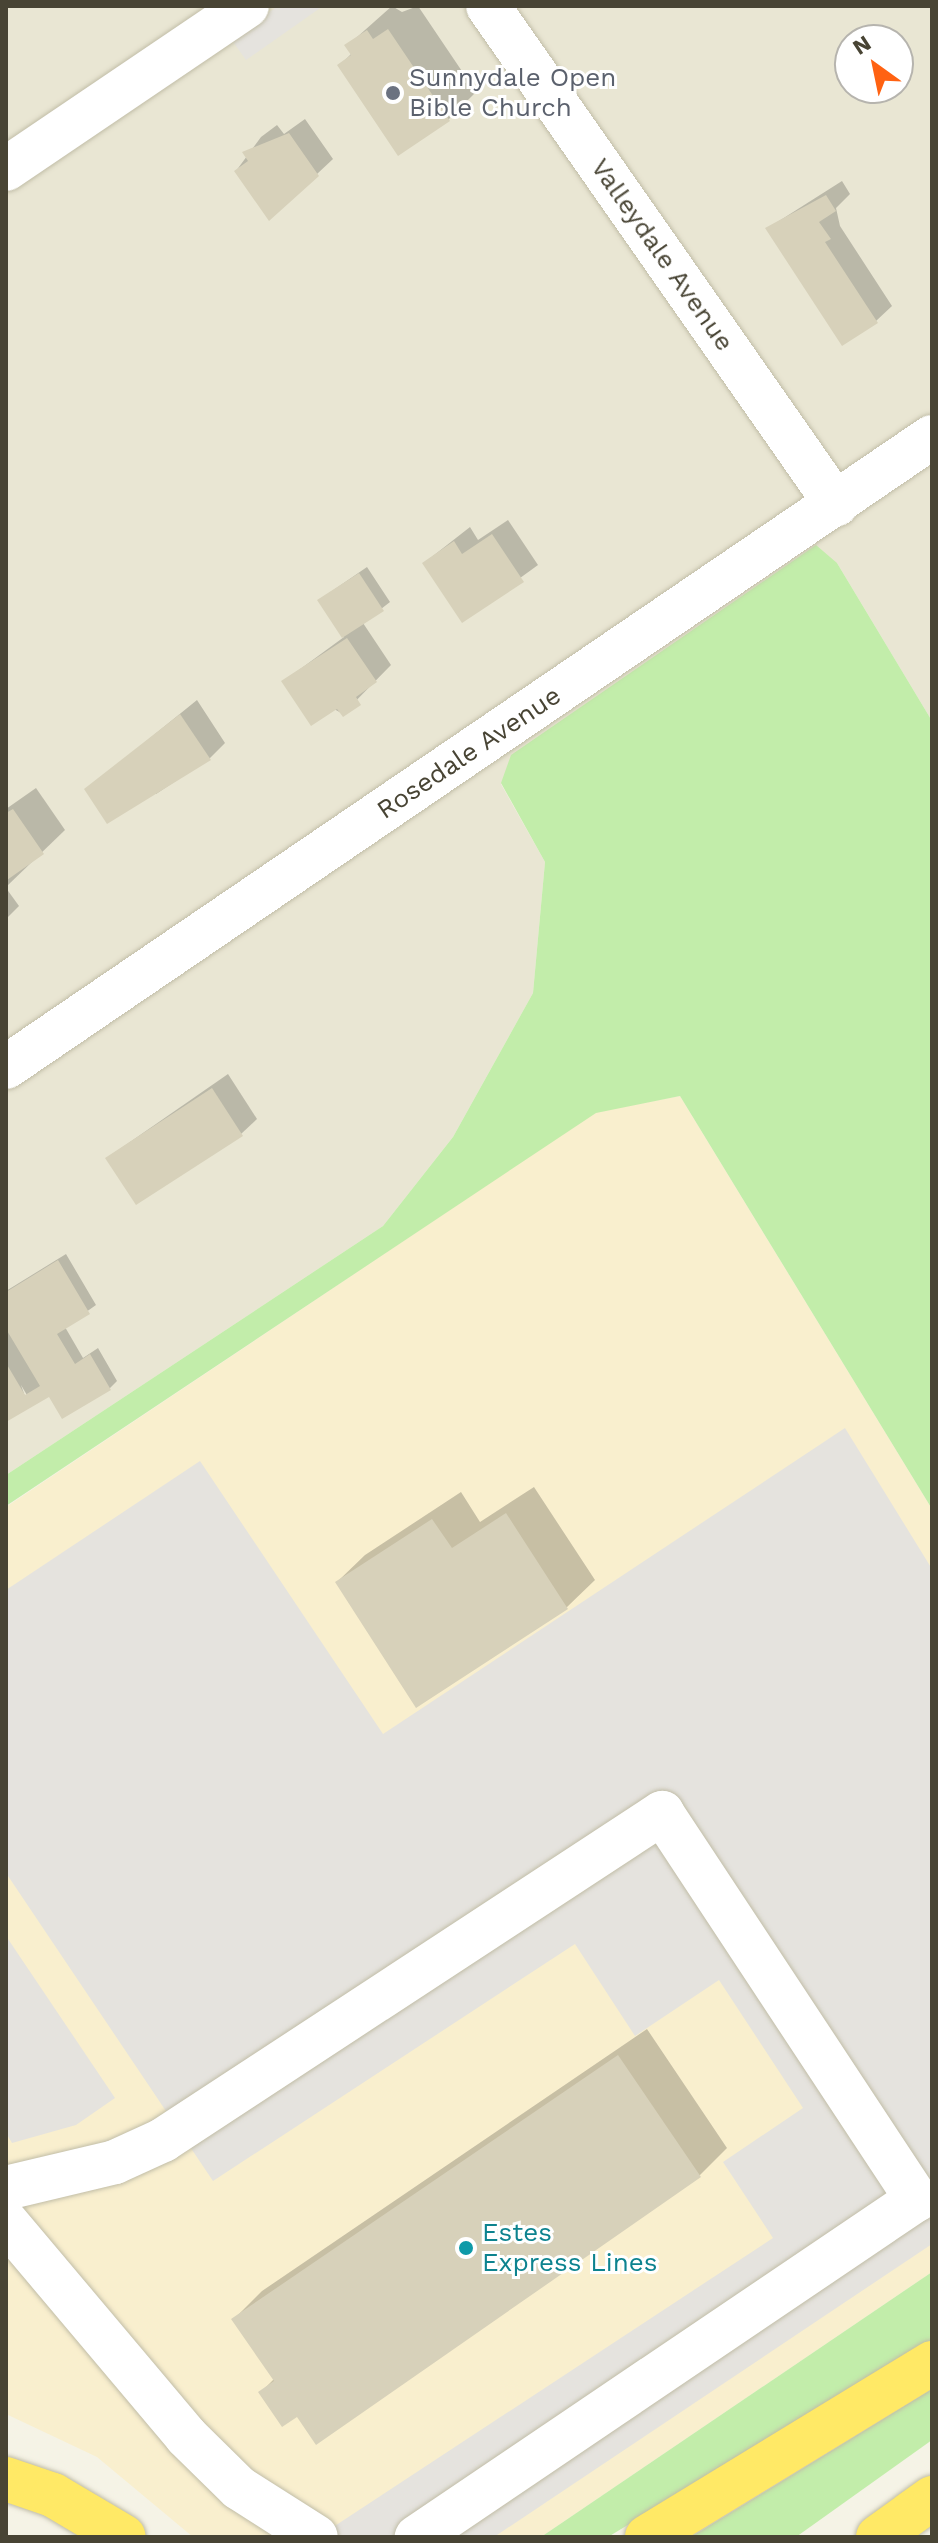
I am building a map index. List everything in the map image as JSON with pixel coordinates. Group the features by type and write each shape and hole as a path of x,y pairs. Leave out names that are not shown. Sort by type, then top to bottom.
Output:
{"highway":[{"path":"647,2537 932,2363"},
{"path":"6,2479 53,2495 103,2531"},
{"path":"878,2537 932,2498"}],"street":[{"path":"6,169 247,6"},
{"name":"Valleydale Avenue","path":"488,6 836,504"},
{"name":"Rosedale Avenue","path":"6,1067 932,437"},
{"path":"6,2188 115,2162 163,2140 662,1813 917,2199 417,2537"},
{"path":"6,2222 197,2447 239,2488 316,2537"}],"shaded area":[{"path":"6,6 932,6 932,721 837,563 501,784 545,862 533,993 453,1137 383,1226 6,1475"},
{"path":"278,6 323,6 246,60 231,39"},
{"path":"680,1096 932,1509 932,2272 541,2537 193,2537 97,2457 6,2414 6,1507 596,1112"},
{"path":"845,1428 932,1569 932,2244 494,2537 318,2537 773,2238 723,2162 803,2108 719,1980 635,2036 575,1944 213,2181 6,1873 6,1590 200,1461 383,1734"},
{"path":"6,1936 115,2098 76,2125 12,2143 6,2133"}],"green space":[{"path":"816,545 837,563 932,721 932,1509 680,1096 596,1113 6,1506 6,1475 383,1226 453,1137 533,993 545,862 501,783 511,755"},
{"path":"932,2272 932,2340 608,2537 541,2537"},
{"path":"932,2389 932,2440 796,2537 691,2537"}],"building":[{"name":"Sunnydale Open Bible Church","path":"388,29 450,121 398,156 337,65 351,55 344,45 367,30 373,39"},
{"path":"289,133 319,176 269,221 234,171 248,161 242,152"},
{"path":"826,195 836,211 819,222 831,239 825,242 878,323 842,346 765,228"},
{"path":"492,534 524,582 462,623 422,563 454,541 462,554"},
{"path":"359,573 384,611 342,638 317,600"},
{"path":"347,638 377,682 356,697 361,705 343,717 337,709 311,726 281,681"},
{"path":"180,714 211,760 107,824 84,789"},
{"path":"13,809 44,854 7,880 6,889 6,813"},
{"path":"212,1088 243,1136 136,1205 105,1158"},
{"path":"58,1260 90,1314 57,1334 75,1364 90,1354 111,1390 62,1419 49,1397 6,1422 6,1363 25,1395 40,1386 6,1329 6,1292"},
{"path":"506,1513 568,1609 416,1708 335,1582 432,1519 452,1548"},
{"name":"Estes Express Lines","path":"618,2055 701,2177 316,2445 297,2417 282,2427 258,2392 274,2381 231,2319"}],"place":[{"name":"Sunnydale Open Bible Church","path":"393,93"},
{"name":"Estes Express Lines","path":"466,2248"}]}
